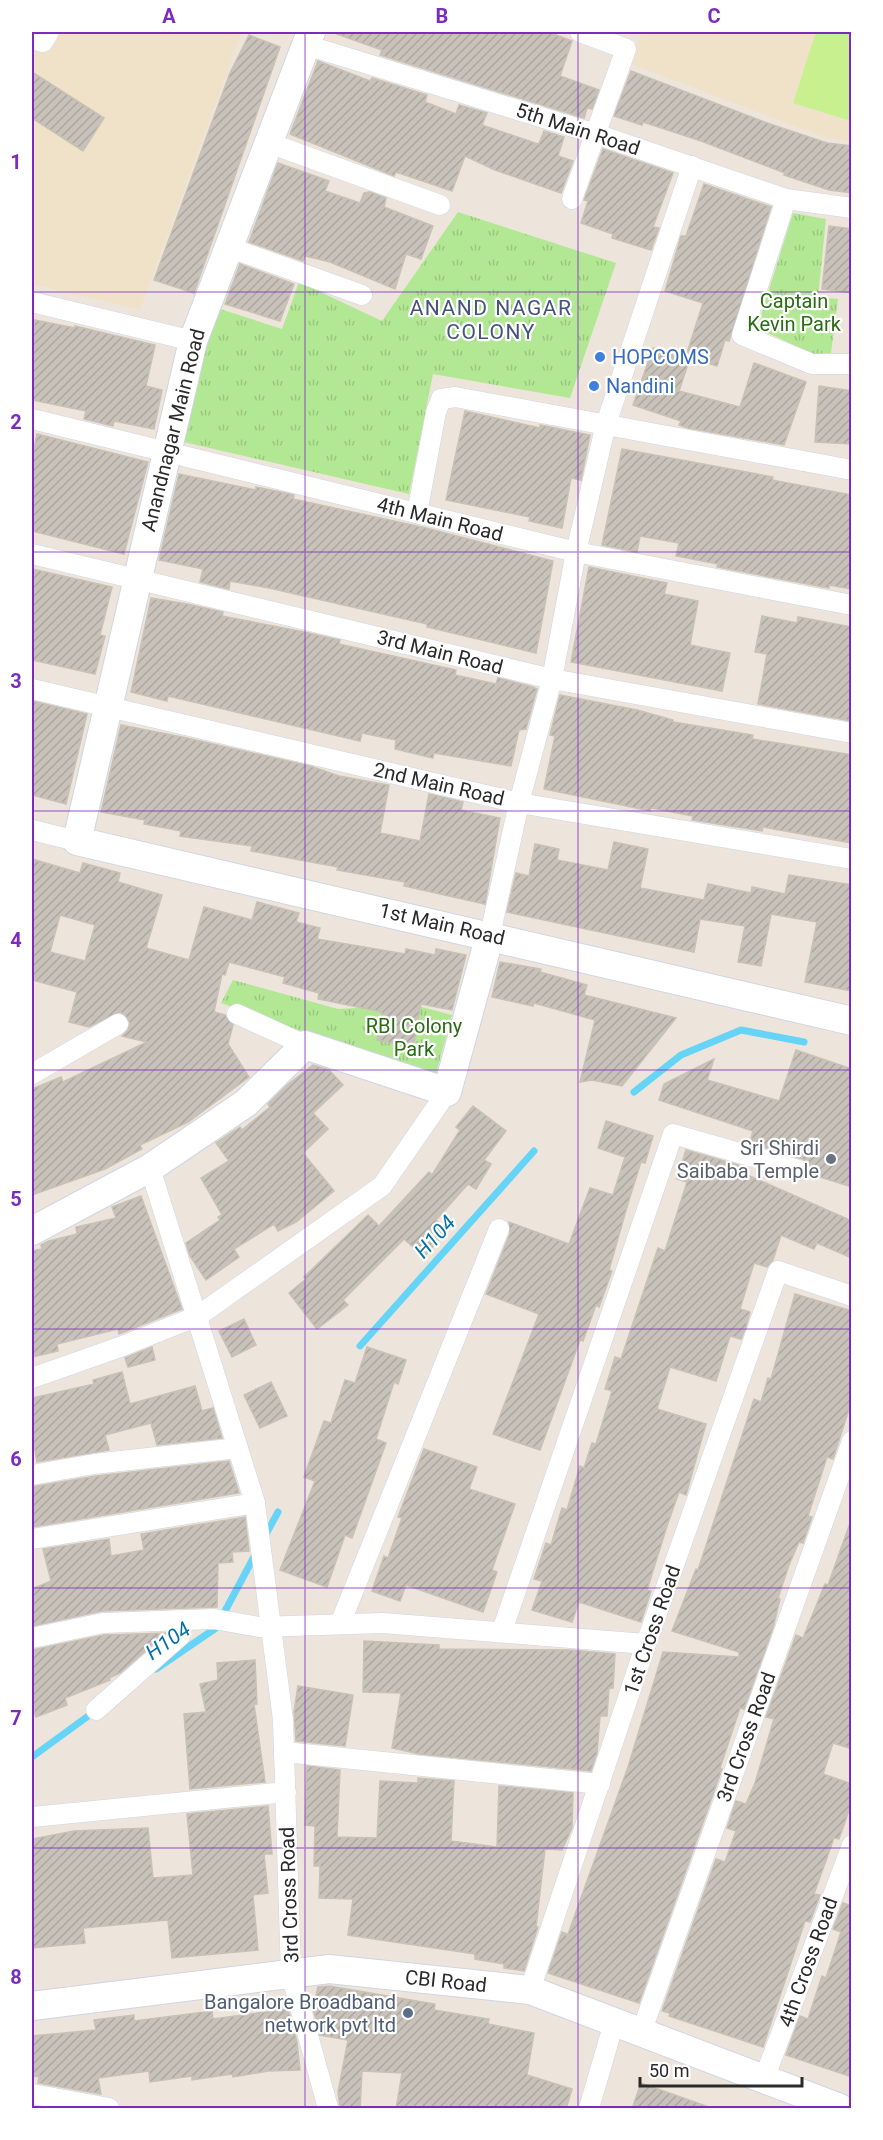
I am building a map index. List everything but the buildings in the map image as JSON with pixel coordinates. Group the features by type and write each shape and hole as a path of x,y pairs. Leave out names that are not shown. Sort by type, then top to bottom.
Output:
{"street":[{"path":"32,39 43,42 49,32"},
{"path":"572,199 626,49 580,32"},
{"name":"5th Main Road","path":"309,38 786,199 852,208"},
{"name":"Anandnagar Main Road","path":"77,841 193,341 309,38"},
{"path":"269,143 440,206"},
{"path":"32,1377 120,1347 198,1316 382,1186 447,1092 490,935 519,803 552,679 576,552 606,424 692,166"},
{"path":"786,199 742,335 812,364 852,364"},
{"path":"228,247 362,296"},
{"path":"32,302 193,341"},
{"path":"417,513 436,412 441,399 455,397 852,470"},
{"name":"4th Main Road","path":"32,419 576,552 852,605"},
{"name":"3rd Main Road","path":"32,554 552,679 852,733"},
{"name":"2nd Main Road","path":"32,689 519,803 852,859"},
{"name":"1st Main Road","path":"32,830 852,1021"},
{"path":"237,1014 305,1045 447,1092"},
{"path":"32,1074 118,1024"},
{"path":"32,1231 150,1168 246,1103 305,1045"},
{"path":"502,1631 673,1134 799,1170"},
{"name":"3rd Cross Road","path":"150,1168 255,1503 263,1570 264,1627 283,1720 291,1974 328,2109"},
{"path":"340,1624 499,1229"},
{"name":"1st Cross Road","path":"530,1990 646,1644 778,1271 852,1296"},
{"name":"3rd Cross Road","path":"641,2033 852,1441"},
{"path":"32,1475 94,1464 238,1448"},
{"path":"32,1539 255,1503"},
{"path":"32,1638 103,1623 214,1619 264,1627 382,1623 646,1644"},
{"path":"96,1710 180,1636 182,1620"},
{"path":"284,1752 600,1784"},
{"path":"32,1817 286,1792"},
{"name":"4th Cross Road","path":"764,2079 852,1845"},
{"name":"CBI Road","path":"32,2006 329,1970 530,1990 840,2109"},
{"path":"589,2109 615,2023"},
{"path":"32,2094 109,2109"}],"shaded area":[{"path":"32,32 242,32 140,310 32,284"},
{"path":"642,32 851,32 851,141 826,138 631,64"}],"green space":[{"path":"816,32 851,32 851,121 793,103"},
{"path":"458,212 616,263 570,398 433,374 409,494 179,441 217,308 282,329 299,282 382,321"},
{"name":"Captain Kevin Park","path":"793,213 826,219 818,297 838,299 831,353 813,354 757,328"},
{"name":"RBI Colony Park","path":"233,980 338,1009 414,1005 452,1015 435,1077 221,1003"}],"waterway":[{"name":"H104","path":"634,1092 681,1055 741,1030 804,1042"},
{"name":"H104","path":"360,1346 534,1151"},
{"name":"H104","path":"265,1536 278,1512"},
{"name":"H104","path":"156,1669 216,1628 256,1553"},
{"name":"H104","path":"32,1757 95,1711"}],"place":[{"name":"HOPCOMS","path":"600,357"},
{"name":"Nandini","path":"594,386"},
{"name":"Sri Shirdi Saibaba Temple","path":"831,1159"},
{"name":"Bangalore Broadband network pvt ltd","path":"408,2013"}],"district":[{"name":"ANAND NAGAR COLONY","path":"491,320"}]}
